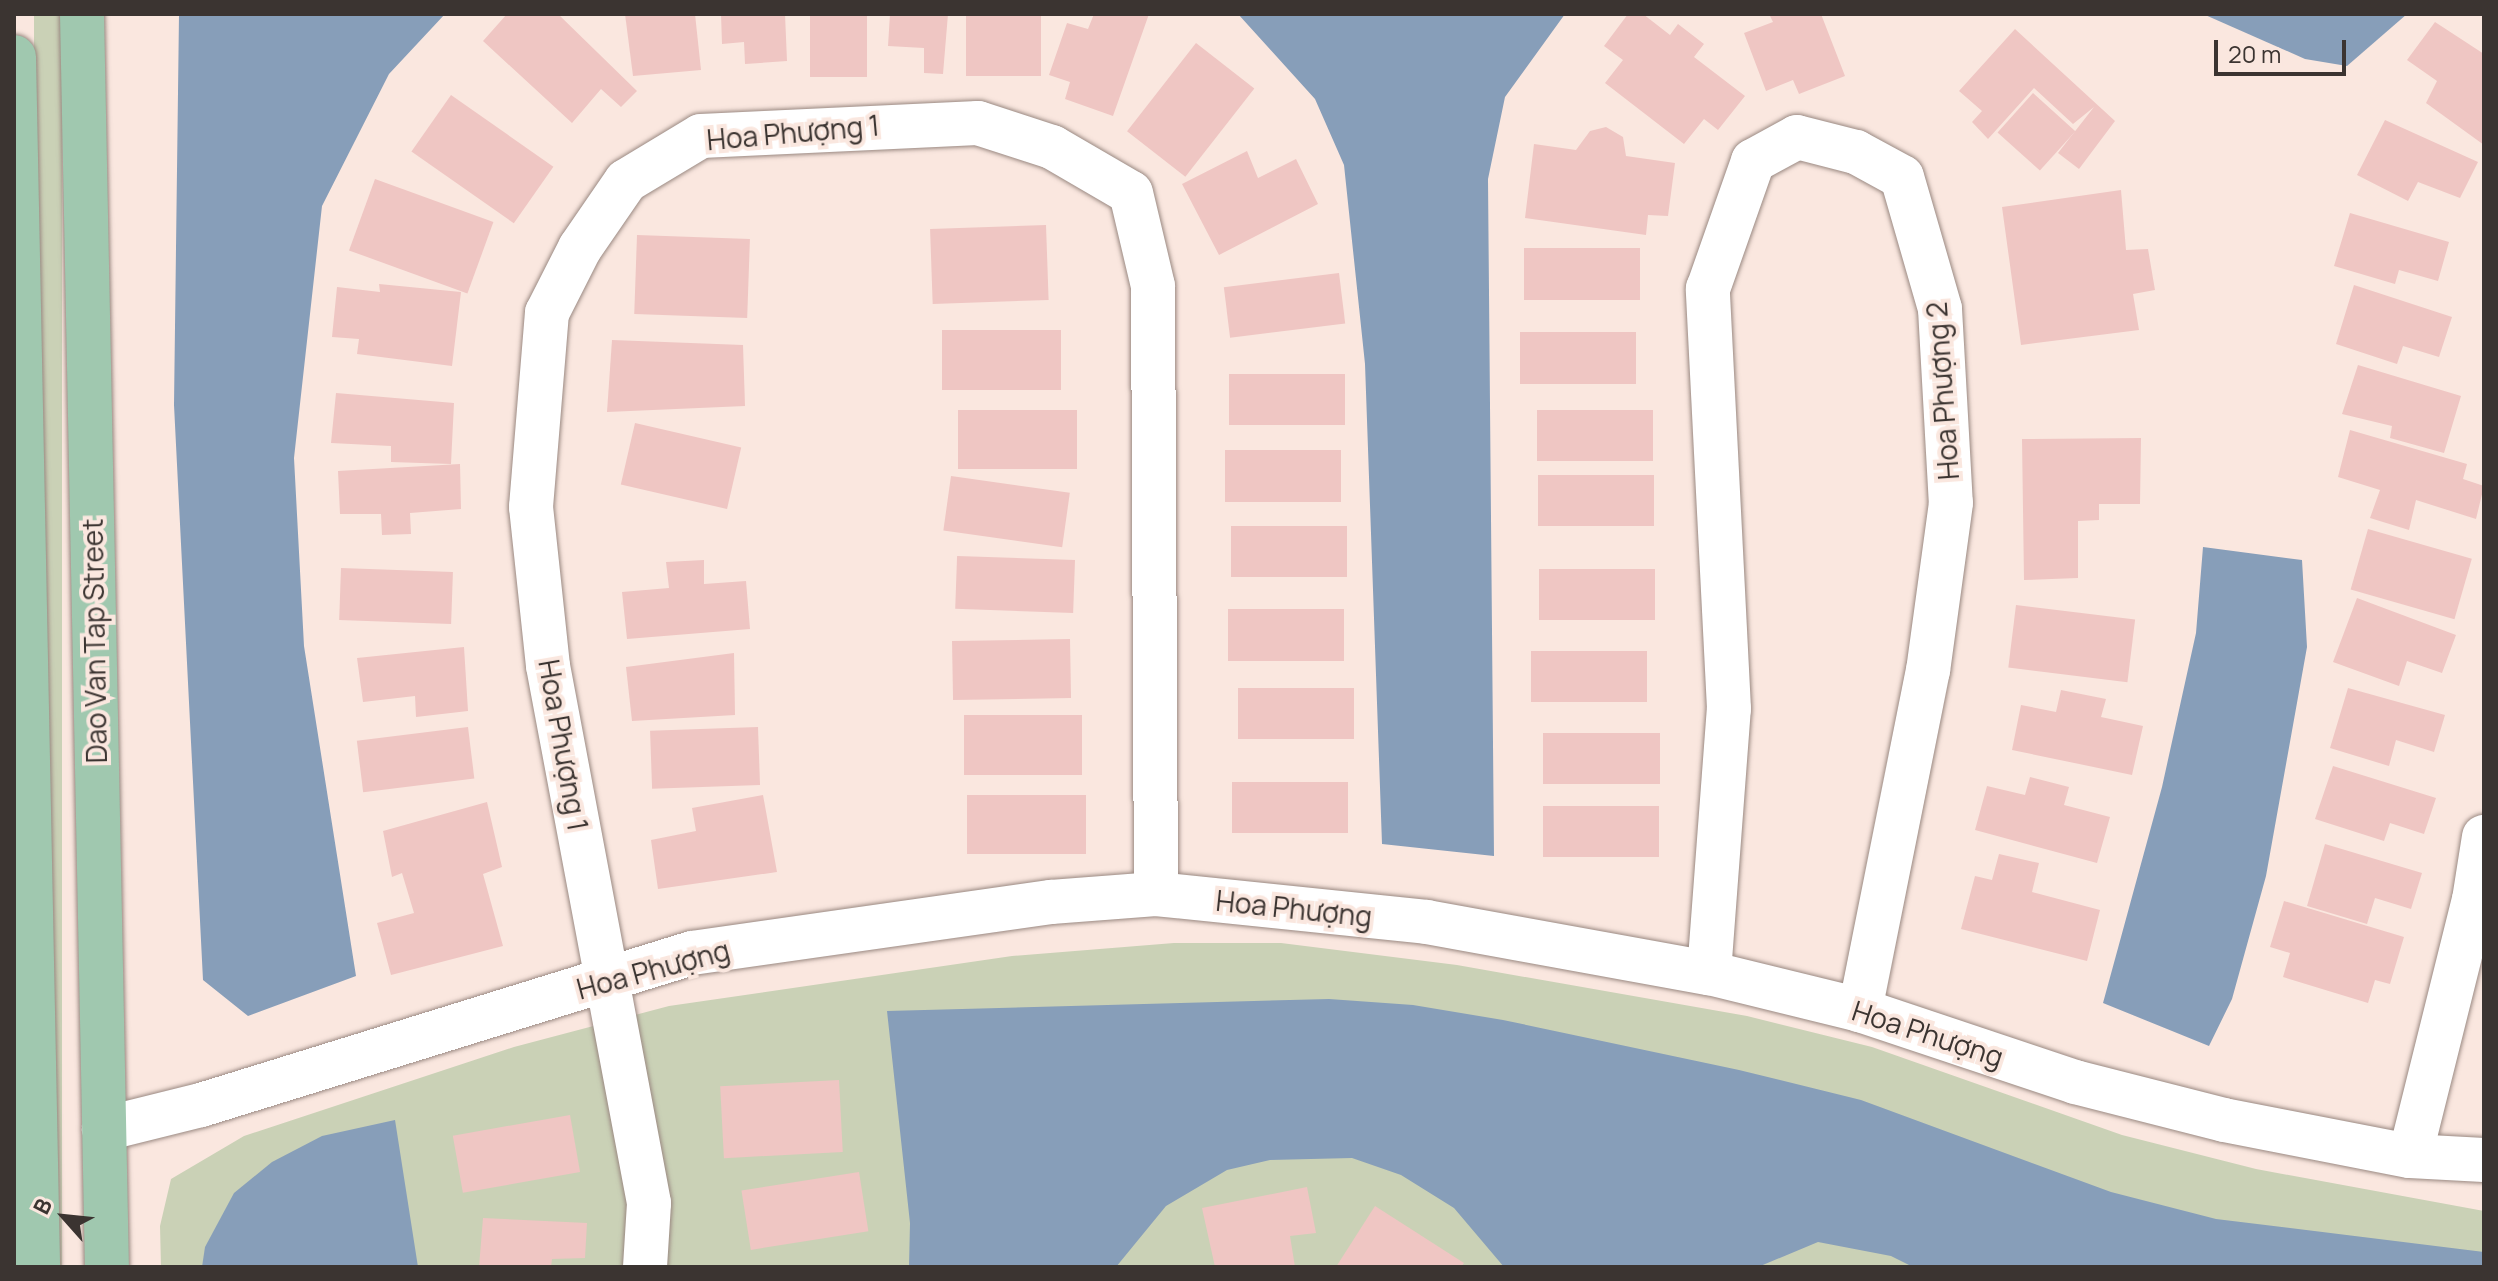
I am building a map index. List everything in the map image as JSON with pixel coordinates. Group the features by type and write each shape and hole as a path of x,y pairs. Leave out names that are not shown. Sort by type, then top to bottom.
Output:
{"main road":[{"name":"Dao Van Tap Street","path":"82,14 107,1267"},
{"path":"14,57 38,1267"}],"street":[{"name":"Hoa Phượng 1","path":"645,1267 649,1203 548,666 531,507 547,313 580,248 626,181 701,136 978,123 1052,147 1131,193 1153,286 1156,894"},
{"name":"Hoa Phượng 2","path":"1709,973 1729,709 1708,289 1753,161 1797,137 1856,152 1902,177 1940,309 1951,503 1928,670 1860,1010"},
{"path":"2410,1156 2474,900 2484,837"},
{"name":"Hoa Phượng","path":"104,1129 201,1105 692,953 868,926 1156,894 1427,922 1709,973 1860,1010 2075,1082 2224,1120 2410,1156 2484,1160"}],"green space":[{"path":"34,14 62,14 62,1267 34,1267"},
{"path":"1174,943 1281,943 1457,965 1747,1016 1872,1047 2122,1135 2256,1169 2484,1211 2484,1267 161,1267 160,1226 171,1179 244,1136 514,1047 669,1006 1012,956"}],"water":[{"path":"179,14 445,14 389,74 322,206 294,458 304,646 356,976 248,1016 203,980 174,405"},
{"path":"1238,14 1565,14 1505,97 1488,179 1494,856 1382,844 1365,364 1344,165 1315,99"},
{"path":"2203,14 2407,14 2347,66 2305,59"},
{"path":"2203,547 2302,560 2307,647 2266,876 2232,999 2209,1046 2103,1003 2162,787 2196,633"},
{"path":"1329,999 1413,1005 1503,1020 1739,1070 1861,1100 2111,1192 2216,1219 2484,1252 2484,1267 1913,1267 1891,1256 1818,1242 1758,1267 1504,1267 1454,1208 1401,1175 1352,1158 1270,1160 1227,1170 1166,1206 1116,1267 909,1267 910,1223 887,1011"},
{"path":"395,1120 418,1267 202,1267 205,1247 234,1193 272,1162 322,1136"}],"building":[{"path":"507,14 558,14 637,91 621,107 601,89 572,123 483,41"},
{"path":"625,14 695,14 701,70 633,76"},
{"path":"721,14 785,14 787,61 745,64 744,42 722,44"},
{"path":"810,14 867,14 867,77 810,77"},
{"path":"890,14 948,14 943,74 924,73 924,48 888,46"},
{"path":"966,14 1041,14 1041,76 966,76"},
{"path":"1094,14 1149,14 1113,116 1065,99 1070,82 1049,75 1067,23 1088,29"},
{"path":"1628,14 1643,14 1670,35 1678,24 1704,44 1694,57 1745,96 1718,130 1704,119 1684,144 1605,83 1623,60 1604,46"},
{"path":"1769,14 1821,14 1845,76 1799,94 1793,80 1766,91 1744,33 1773,22"},
{"path":"2435,22 2484,54 2484,145 2426,103 2437,81 2407,60"},
{"path":"2015,29 2115,121 2079,169 2058,153 2094,107 2073,124 2034,88 1988,139 1972,122 1982,111 1959,91"},
{"path":"1196,43 1254,89 1185,177 1127,131"},
{"path":"2033,93 2075,131 2040,171 1998,132"},
{"path":"451,95 553,167 514,223 411,152"},
{"path":"2385,120 2478,162 2460,198 2418,182 2408,201 2357,175"},
{"path":"1606,127 1623,137 1626,156 1675,163 1668,216 1648,215 1646,235 1525,218 1534,144 1576,150 1590,131"},
{"path":"1247,151 1258,178 1296,159 1318,204 1219,255 1182,184"},
{"path":"375,179 493,222 467,294 349,250"},
{"path":"2121,190 2126,250 2148,249 2155,290 2133,294 2139,330 2021,345 2002,207"},
{"path":"2350,213 2449,242 2438,281 2399,270 2395,284 2334,266"},
{"path":"1046,225 1049,300 933,304 930,229"},
{"path":"637,235 750,239 747,318 634,314"},
{"path":"1524,248 1640,248 1640,300 1524,300"},
{"path":"1339,273 1345,324 1230,338 1224,287"},
{"path":"379,284 461,292 452,366 357,354 359,339 332,337 337,287 380,292"},
{"path":"2354,285 2452,317 2439,357 2403,346 2397,364 2336,344"},
{"path":"942,330 1061,330 1061,390 942,390"},
{"path":"1520,332 1636,332 1636,384 1520,384"},
{"path":"612,340 743,345 745,406 607,412"},
{"path":"2358,365 2461,396 2444,453 2390,438 2392,426 2342,414"},
{"path":"1229,374 1345,374 1345,425 1229,425"},
{"path":"336,393 454,403 451,464 391,462 391,446 331,443"},
{"path":"958,410 1077,410 1077,469 958,469"},
{"path":"1537,410 1653,410 1653,461 1537,461"},
{"path":"635,423 741,448 727,509 621,484"},
{"path":"2350,430 2467,464 2463,479 2484,486 2476,519 2416,500 2409,530 2370,518 2380,490 2338,477"},
{"path":"2141,438 2140,504 2099,504 2099,520 2078,521 2078,578 2024,580 2022,439"},
{"path":"1225,450 1341,450 1341,502 1225,502"},
{"path":"460,464 461,509 410,513 411,534 382,535 381,514 340,514 338,471"},
{"path":"1538,475 1654,475 1654,526 1538,526"},
{"path":"951,476 1070,493 1062,547 943,530"},
{"path":"1231,526 1347,526 1347,577 1231,577"},
{"path":"2368,529 2472,559 2454,619 2351,590"},
{"path":"957,556 1075,560 1073,613 955,609"},
{"path":"704,560 704,584 746,581 750,629 627,639 622,592 669,588 666,562"},
{"path":"341,568 453,572 451,624 339,620"},
{"path":"1539,569 1655,569 1655,620 1539,620"},
{"path":"2357,598 2456,635 2442,673 2407,661 2399,686 2333,662"},
{"path":"2016,605 2135,620 2127,682 2008,668"},
{"path":"1228,609 1344,609 1344,661 1228,661"},
{"path":"1070,639 1071,698 953,700 952,641"},
{"path":"464,647 468,711 416,717 415,696 363,702 357,658"},
{"path":"1531,651 1647,651 1647,702 1531,702"},
{"path":"734,653 735,715 632,721 626,667"},
{"path":"1238,688 1354,688 1354,739 1238,739"},
{"path":"2348,688 2445,715 2434,752 2396,740 2389,766 2330,748"},
{"path":"2061,690 2106,699 2101,717 2143,726 2132,775 2012,750 2021,705 2056,712"},
{"path":"964,715 1082,715 1082,775 964,775"},
{"path":"468,727 474,779 363,792 357,741"},
{"path":"758,727 760,785 652,789 650,731"},
{"path":"1543,733 1660,733 1660,784 1543,784"},
{"path":"2333,766 2436,798 2424,834 2390,823 2384,841 2315,819"},
{"path":"2030,777 2069,787 2064,805 2110,817 2097,863 1975,830 1987,786 2025,795"},
{"path":"1232,782 1348,782 1348,833 1232,833"},
{"path":"763,795 777,872 658,889 651,840 696,831 692,808"},
{"path":"967,795 1086,795 1086,854 967,854"},
{"path":"487,802 502,867 483,874 503,946 391,975 377,923 414,913 402,873 392,877 383,831"},
{"path":"1543,806 1659,806 1659,857 1543,857"},
{"path":"2325,844 2422,873 2411,909 2375,898 2367,924 2307,906"},
{"path":"1999,854 2039,863 2032,892 2100,910 2087,961 1961,929 1975,876 1992,880"},
{"path":"2284,901 2404,937 2390,984 2375,980 2368,1003 2283,977 2290,953 2270,947"},
{"path":"839,1080 843,1152 724,1158 720,1086"},
{"path":"570,1115 580,1172 463,1193 453,1136"},
{"path":"859,1172 868,1231 751,1250 741,1191"},
{"path":"1307,1187 1316,1233 1290,1236 1295,1267 1215,1267 1202,1208"},
{"path":"1375,1206 1464,1263 1461,1267 1336,1267"},
{"path":"483,1218 587,1223 585,1258 552,1259 551,1267 479,1267"}]}
